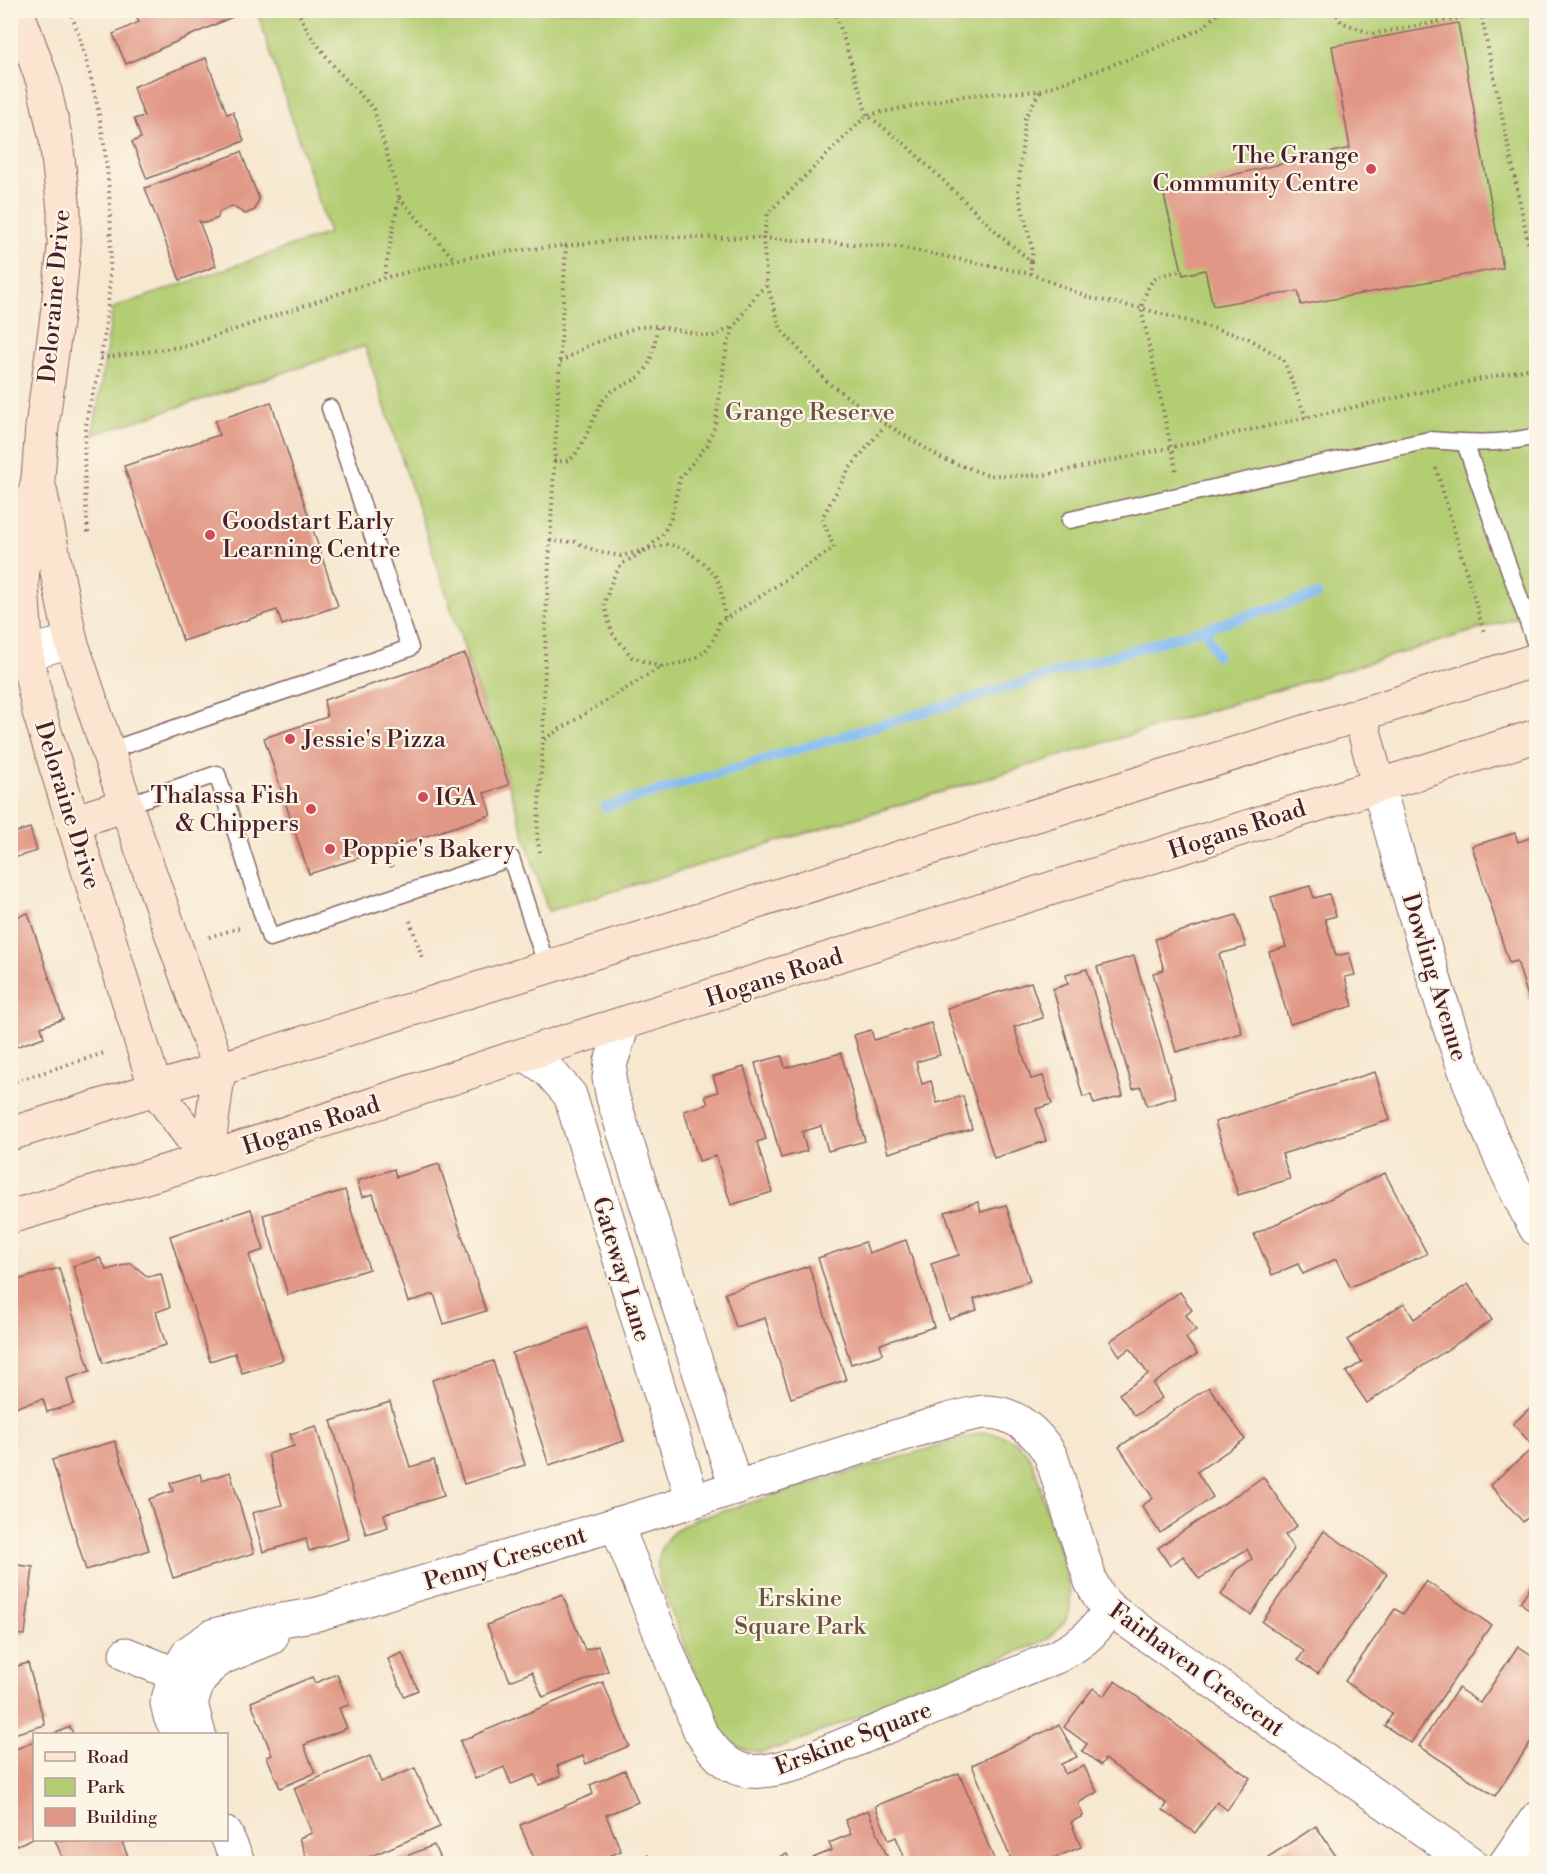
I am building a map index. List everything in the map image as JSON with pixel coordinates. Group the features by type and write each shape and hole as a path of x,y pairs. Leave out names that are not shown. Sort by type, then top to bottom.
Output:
{"street":[{"name":"Deloraine Drive","path":"17,10 43,82 56,140 64,210 64,245 58,308 42,427 38,478 24,543 19,657 39,712 156,1090 207,1159"},
{"name":"Deloraine Drive","path":"38,478 71,641 219,1069"},
{"path":"19,657 71,641"},
{"path":"10,1134 1536,660"},
{"name":"Dowling Avenue","path":"1360,715 1425,947 1467,1077 1512,1186 1536,1229"},
{"name":"Hogans Road","path":"10,1217 207,1159 525,1054 1536,736"},
{"path":"73,822 126,805"},
{"name":"Gateway Lane","path":"623,1025 610,1070 609,1078 613,1098 735,1488"},
{"name":"Gateway Lane","path":"525,1054 548,1070 570,1095 693,1501"},
{"path":"207,1159 219,1069"},
{"name":"Fairhaven Crescent","path":"693,1501 948,1420 985,1412 998,1413 1016,1420 1033,1431 1044,1442 1051,1456 1091,1582 1098,1597 1110,1609 1472,1863"},
{"name":"Penny Crescent","path":"199,1733 186,1679 189,1652 214,1635 259,1624 318,1614 693,1501"},
{"name":"Erskine Square","path":"616,1524 700,1731 711,1749 726,1763 742,1772 759,1773 800,1763 1056,1657 1081,1644 1096,1629 1110,1609"},
{"path":"126,1654 186,1679"},
{"name":"Penny Crescent","path":"178,1733 170,1716 168,1703 186,1679"},
{"path":"1505,1863 1536,1819"}],"lane":[{"path":"108,752 410,648 330,408"},
{"path":"1070,520 1429,440 1465,443 1522,440 1536,436"},
{"path":"1465,443 1536,645"},
{"path":"126,805 218,774 270,938 511,858 547,968"}],"path":[{"path":"70,10 83,46 104,136 110,211 110,272 100,358 187,346 384,278 455,260 494,253 648,237 763,238 899,247 1031,274 1090,298 1142,308 1248,338 1283,359 1306,417"},
{"path":"297,10 310,35 336,69 374,109 399,197 455,260"},
{"path":"835,10 867,115 905,144 1004,239 1031,261"},
{"path":"1221,10 1201,29 1142,54 1040,91 968,95 867,115 768,213 763,238 767,285 781,329 828,383 940,458 987,475 1050,474 1536,367"},
{"path":"1334,10 1341,22 1372,34 1481,14 1533,266 1536,267"},
{"path":"1031,274 1033,251 1018,192 1025,118 1040,91"},
{"path":"384,278 399,197"},
{"path":"537,837 566,245"},
{"path":"1182,270 1159,275 1150,282 1142,308 1182,495"},
{"path":"662,667 632,657 612,633 604,604 613,578 622,564 646,550 663,534 671,518 680,478 707,445 715,425 727,346 734,327 757,293 767,285"},
{"path":"560,362 589,345 638,327 657,326 712,338 734,327"},
{"path":"554,461 567,461 576,455 601,403 611,390 638,378 647,367 654,349 657,326"},
{"path":"543,739 662,667 683,664 703,655 716,638 719,623 834,548 822,518 849,469 886,424"},
{"path":"1436,468 1484,632"},
{"path":"550,541 575,542 599,552 621,556 668,544 682,548 706,565 720,585 726,619"},
{"path":"205,939 265,920"}],"green space":[{"name":"Grange Reserve","path":"257,11 1536,11 1536,612 548,911 365,346 93,435 113,308 329,233"},
{"name":"Erskine Square Park","path":"984,1432 1004,1436 1016,1443 1026,1452 1035,1468 1068,1583 1070,1608 1061,1626 1046,1640 788,1745 762,1752 746,1750 733,1744 715,1723 658,1578 661,1550 670,1536 693,1520"}],"building":[{"path":"133,10 238,10 239,14 126,64 113,34 139,22"},
{"name":"The Grange Community Centre","path":"1458,23 1503,268 1301,305 1298,291 1213,306 1205,270 1183,275 1163,191 1350,148 1332,46"},
{"path":"206,58 227,114 233,112 244,141 147,179 132,142 141,138 134,119 144,116 133,87"},
{"path":"241,152 259,199 255,210 245,214 232,206 219,212 218,218 205,223 199,221 216,266 180,280 145,188"},
{"path":"271,402 338,606 282,625 277,610 183,641 124,466 219,435 215,421"},
{"path":"465,654 509,785 484,793 491,815 309,874 264,738 327,717 324,700"},
{"path":"30,828 37,851 10,859 10,834"},
{"path":"1515,833 1518,842 1536,836 1536,1005 1531,1007 1517,961 1509,963 1472,846"},
{"path":"1310,886 1314,898 1329,894 1336,916 1325,919 1336,956 1349,953 1355,975 1345,977 1353,1006 1290,1024 1269,952 1286,947 1271,897"},
{"path":"28,913 63,1019 41,1027 44,1037 10,1049 10,919"},
{"path":"1236,915 1246,947 1219,954 1242,1033 1176,1052 1153,973 1164,970 1155,939"},
{"path":"1134,956 1176,1097 1147,1106 1141,1087 1133,1089 1097,967"},
{"path":"1087,969 1123,1096 1094,1104 1091,1095 1083,1097 1053,989 1068,984 1066,975"},
{"path":"1031,982 1043,1018 1014,1027 1031,1079 1043,1076 1052,1104 1036,1109 1046,1141 994,1158 947,1008"},
{"path":"931,1023 940,1055 916,1062 922,1084 931,1081 937,1103 963,1096 972,1129 888,1153 854,1035 871,1030 874,1040"},
{"path":"841,1053 865,1141 828,1151 821,1126 802,1132 807,1151 781,1158 755,1063 782,1056 785,1068"},
{"path":"744,1067 766,1139 757,1142 772,1192 731,1205 716,1156 699,1161 684,1111 708,1104 705,1096 718,1092 713,1076"},
{"path":"1375,1072 1390,1120 1282,1154 1290,1179 1238,1195 1215,1122"},
{"path":"439,1164 486,1311 444,1324 434,1294 408,1302 373,1194 362,1197 357,1181 394,1169 396,1177"},
{"path":"1385,1173 1427,1254 1350,1287 1336,1259 1303,1274 1298,1264 1272,1275 1254,1234"},
{"path":"345,1190 369,1269 288,1295 263,1215"},
{"path":"978,1202 981,1212 1006,1205 1030,1281 974,1299 977,1310 949,1319 931,1264 959,1255 945,1212"},
{"path":"251,1209 264,1250 249,1255 283,1360 242,1373 235,1353 210,1361 170,1236"},
{"path":"906,1240 934,1327 880,1344 883,1354 851,1364 818,1258 865,1242 869,1253"},
{"path":"100,1258 107,1270 131,1263 148,1277 161,1274 170,1307 156,1312 166,1345 103,1363 73,1266"},
{"path":"809,1266 846,1380 791,1398 765,1318 736,1327 725,1293"},
{"path":"59,1268 90,1371 67,1379 74,1404 47,1412 43,1399 10,1409 10,1282"},
{"path":"1468,1284 1492,1320 1367,1403 1346,1372 1362,1362 1347,1340 1404,1303 1414,1319"},
{"path":"1180,1292 1192,1310 1186,1315 1196,1330 1186,1338 1197,1354 1153,1384 1162,1398 1135,1416 1119,1394 1148,1374 1130,1348 1120,1356 1110,1341"},
{"path":"587,1328 624,1441 549,1465 512,1353"},
{"path":"493,1361 525,1465 464,1484 432,1380"},
{"path":"1209,1387 1245,1439 1197,1472 1213,1497 1160,1533 1142,1506 1153,1498 1119,1447"},
{"path":"390,1402 410,1467 434,1460 444,1496 384,1514 388,1527 366,1534 331,1421"},
{"path":"1536,1402 1536,1510 1523,1522 1490,1485 1534,1447 1513,1424"},
{"path":"316,1426 349,1539 309,1551 306,1539 263,1552 252,1513 282,1505 268,1454 294,1446 290,1434"},
{"path":"115,1441 149,1550 86,1570 52,1460"},
{"path":"230,1472 254,1553 173,1578 149,1499 173,1491 170,1483 200,1474 202,1481"},
{"path":"1263,1477 1297,1526 1285,1535 1294,1549 1251,1615 1221,1595 1236,1570 1252,1559 1247,1549 1199,1579 1183,1556 1170,1566 1158,1548"},
{"path":"1324,1531 1387,1574 1318,1674 1298,1660 1304,1651 1262,1622"},
{"path":"10,1564 33,1567 25,1635 10,1634"},
{"path":"1536,1579 1536,1616 1520,1602"},
{"path":"1426,1581 1491,1625 1411,1743 1385,1726 1392,1714 1345,1681 1395,1609 1403,1614"},
{"path":"562,1594 585,1650 598,1646 608,1671 543,1697 532,1672 510,1681 487,1625"},
{"path":"1518,1646 1536,1658 1536,1734 1495,1796 1419,1746 1458,1688 1480,1703"},
{"path":"402,1653 418,1690 404,1696 388,1659"},
{"path":"28,1663 45,1725 10,1735 10,1668"},
{"path":"337,1674 349,1705 339,1708 347,1728 304,1745 315,1773 280,1788 267,1757 272,1755 251,1702 312,1677 315,1683"},
{"path":"1115,1681 1250,1778 1227,1810 1217,1802 1195,1833 1163,1810 1167,1804 1105,1759 1101,1765 1082,1751 1087,1744 1064,1727 1093,1688 1104,1696"},
{"path":"603,1682 629,1746 586,1764 583,1756 557,1766 561,1776 539,1785 535,1775 511,1784 504,1767 475,1779 460,1741"},
{"path":"1059,1725 1077,1757 1061,1764 1065,1774 1084,1766 1097,1792 1078,1803 1083,1816 1071,1822 1081,1847 1039,1864 1013,1864 972,1765"},
{"path":"70,1727 73,1733 55,1733"},
{"path":"33,1742 33,1838 10,1848 10,1751"},
{"path":"370,1756 381,1782 415,1768 440,1827 352,1864 309,1864 299,1838 312,1833 294,1788"},
{"path":"625,1770 638,1802 606,1815 621,1851 591,1864 536,1864 520,1825 593,1794 590,1785"},
{"path":"959,1773 996,1864 907,1864 896,1837 889,1840 875,1806"},
{"path":"868,1810 889,1861 882,1864 815,1864 813,1858 832,1850 829,1843 851,1834 845,1820"},
{"path":"1316,1826 1341,1864 1272,1864 1268,1857"},
{"path":"55,1841 126,1841 122,1842 131,1864 65,1864"},
{"path":"434,1845 442,1864 389,1864 389,1863"},
{"path":"787,1854 791,1864 763,1864 763,1863"},
{"path":"648,1855 659,1864 641,1864"}],"waterway":[{"path":"605,807 1317,595"},
{"path":"1205,629 1217,655"}],"place":[{"name":"The Grange Community Centre","path":"1371,169"},
{"name":"Goodstart Early Learning Centre","path":"210,535"},
{"name":"Jessie's Pizza","path":"290,739"},
{"name":"IGA","path":"423,797"},
{"name":"Thalassa Fish & Chippers","path":"311,809"},
{"name":"Poppie's Bakery","path":"330,849"}]}
